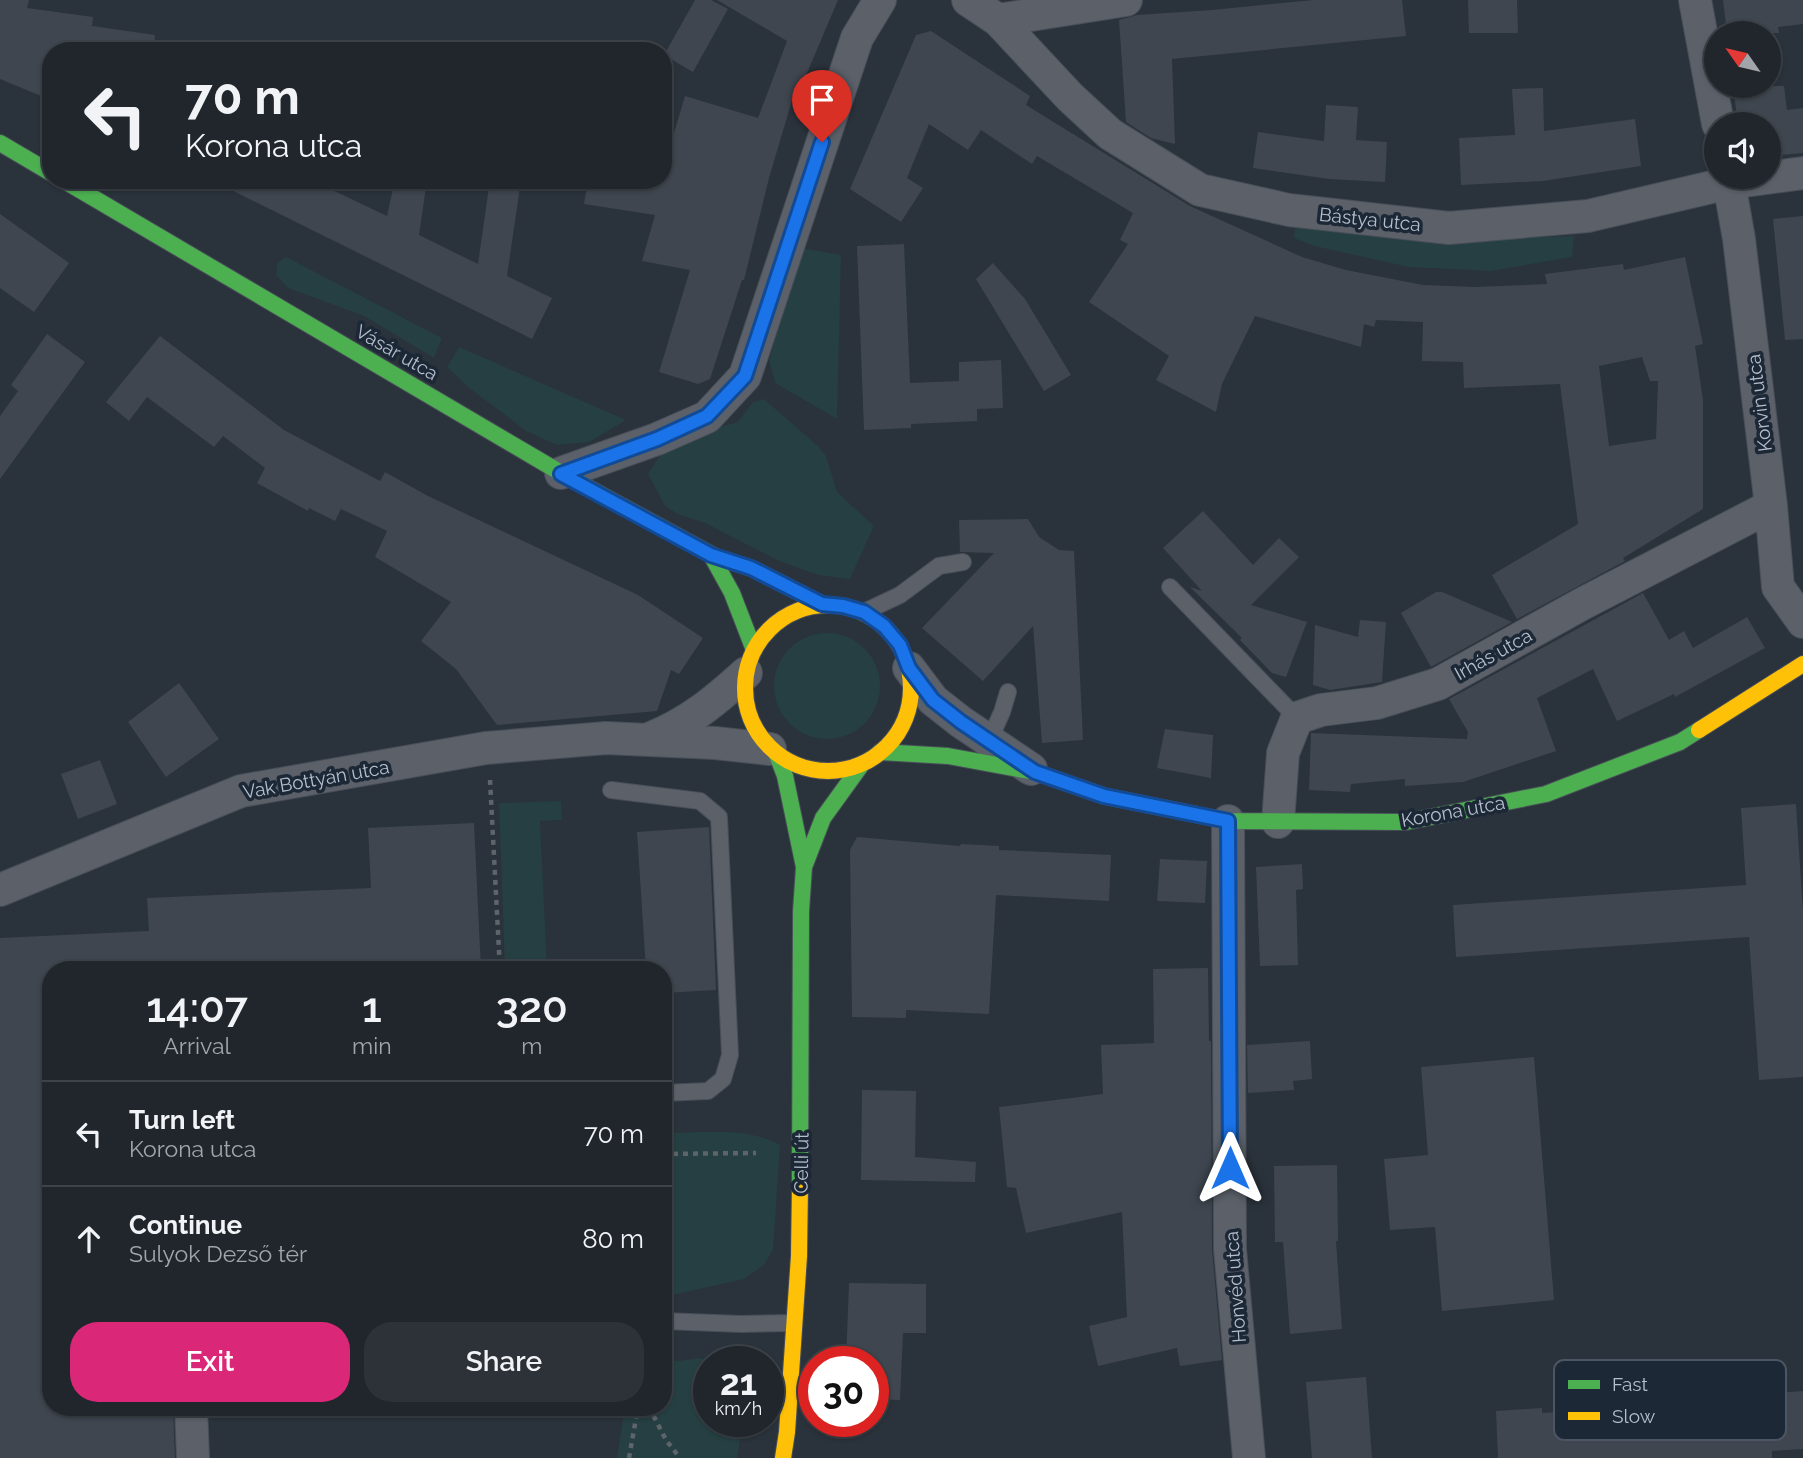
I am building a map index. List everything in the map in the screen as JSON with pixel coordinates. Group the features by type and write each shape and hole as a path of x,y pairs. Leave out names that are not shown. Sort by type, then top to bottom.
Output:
{"street":[{"path":"561,474 657,439 707,416 745,376 857,38 880,0"},
{"name":"Bástya utca","path":"968,0 998,20 1070,97 1110,134 1200,190 1289,210 1449,228 1588,216 1704,186"},
{"path":"998,20 1080,3 1126,0"},
{"path":"1695,0 1716,112"},
{"path":"0,143 42,168"},
{"name":"Bástya utca","path":"1781,175 1803,173"},
{"name":"Vásár utca","path":"79,189 561,474 711,555 751,568 822,604"},
{"name":"Korvin utca","path":"1730,189 1779,587 1803,622"},
{"name":"Irhás utca","path":"1297,718 1321,710 1377,703 1438,684 1582,604 1771,506"},
{"path":"711,555 732,593 750,661"},
{"path":"822,604 864,612 884,626 900,645 909,668 911,699 901,728 880,752 862,764 841,770 820,771 799,766 773,752 755,728 745,692 750,661 766,632 782,618 802,609 822,604"},
{"name":"Vak Bottyán utca","path":"649,739 676,728 710,706 750,661"},
{"name":"Korona utca","path":"880,752 948,756 1035,772 1104,796 1228,821 1406,822 1546,794 1680,742 1803,664"},
{"name":"Korona utca","path":"909,668 933,700 1035,772"},
{"path":"1278,822 1283,753 1297,718"},
{"name":"Vak Bottyán utca","path":"0,890 241,791 486,748 606,738 649,739 773,752"},
{"name":"Celli út","path":"773,752 785,776 804,867 801,911 802,1126 799,1256 783,1458"},
{"name":"Celli út","path":"804,867 823,818 862,764"},
{"name":"Honvéd utca","path":"1228,821 1230,1249 1249,1458"},
{"path":"191,1416 193,1458"}],"lane":[{"path":"864,612 900,595 939,566 963,562"},
{"path":"1170,587 1297,718"},
{"path":"989,741 1008,692"},
{"path":"611,790 700,801 719,817 730,1055 723,1079 708,1091 672,1093"},
{"path":"672,1321 794,1323"}],"path":[{"path":"490,771 500,961"},
{"path":"672,1154 756,1153"},
{"path":"629,1458 636,1416"},
{"path":"654,1416 666,1440 680,1458"}],"green space":[{"path":"1295,227 1465,239 1574,236 1572,257 1491,271 1409,267 1314,246 1294,238"},
{"path":"801,248 841,255 837,419 775,383 769,360"},
{"path":"286,257 442,338 434,358 364,316 288,288 276,275 277,263"},
{"path":"459,347 626,420 589,442 557,445 526,431 468,387 447,367"},
{"path":"764,399 818,446 826,456 837,492 874,526 850,579 818,575 777,560 705,523 678,514 665,506 648,474 664,449 738,422 753,402"},
{"path":"827,633 847,637 865,648 876,666 880,686 876,706 865,724 847,735 827,739 807,735 789,724 778,706 774,686 778,666 789,648 807,637"},
{"path":"561,801 562,820 540,821 547,961 505,961 499,803"},
{"path":"672,1133 738,1133 767,1139 780,1145 773,1250 764,1265 744,1279 672,1295"},
{"path":"693,1359 693,1437 740,1437 737,1458 617,1458 624,1416 672,1416 672,1362"}],"building":[{"path":"0,0 29,0 27,8 93,17 92,26 155,35 155,42 42,42 42,96 0,79"},
{"path":"695,0 711,0 728,9 693,72 672,60 671,42"},
{"path":"717,0 838,0 796,99 793,97 769,178 744,280 710,379 698,384 659,372 690,270 642,261 655,215 584,204 586,189 672,189 672,140 685,96 758,118 787,41"},
{"path":"1314,0 1402,0 1406,36 1172,59 1175,144 1151,138 1126,122 1119,20 1137,15"},
{"path":"1468,0 1517,0 1518,33 1469,33"},
{"path":"1723,0 1803,0 1803,24 1782,27 1782,21 1726,21"},
{"path":"931,31 1030,96 1026,105 1190,206 1302,257 1346,270 1423,285 1476,287 1547,284 1545,274 1623,264 1624,270 1685,257 1703,344 1695,346 1703,400 1703,509 1623,558 1625,561 1517,619 1492,575 1578,524 1560,384 1464,388 1463,362 1422,361 1423,322 1376,320 1374,327 1364,324 1361,347 1255,316 1222,384 1216,412 1156,380 1169,356 1089,302 1128,244 1120,240 1133,213 1037,156 1032,164 981,130 968,150 929,124 907,178 923,188 901,222 850,189 916,35","holes":["1642,357 1650,381 1658,381 1656,439 1609,446 1599,366"]},
{"path":"1784,86 1787,110 1803,108 1803,153 1781,155 1781,112 1736,112 1735,98 1782,98"},
{"path":"1543,88 1544,131 1635,119 1641,166 1543,181 1461,185 1459,138 1515,135 1512,89"},
{"path":"1326,105 1358,107 1356,140 1387,142 1385,182 1329,179 1253,168 1258,132 1324,141"},
{"path":"229,189 330,189 387,216 393,189 426,189 419,235 478,264 489,189 520,189 507,276 552,298 532,339"},
{"path":"0,214 69,263 34,312 0,288"},
{"path":"1803,216 1803,339 1785,340 1773,219"},
{"path":"904,244 910,383 959,381 959,362 1001,360 1003,408 977,409 977,421 911,424 911,428 864,430 857,246"},
{"path":"993,263 1025,299 1071,375 1044,391 976,279"},
{"path":"47,334 85,362 0,479 0,416 18,391 11,385"},
{"path":"160,336 284,430 380,481 385,472 428,496 638,595 703,638 679,674 671,670 657,711 497,725 456,669 421,641 451,602 375,557 387,531 341,509 335,521 309,508 308,511 257,483 265,468 223,436 214,447 147,397 129,421 106,402"},
{"path":"1203,511 1253,565 1279,538 1299,557 1251,605 1307,622 1286,677 1272,673 1240,640 1242,638 1190,587 1202,591 1163,548"},
{"path":"1028,519 1039,537 1059,550 1074,551 1083,740 1042,743 1033,626 983,681 922,628 994,553 960,552 959,520"},
{"path":"1436,592 1442,592 1512,622 1431,667 1401,613"},
{"path":"1643,593 1669,640 1684,631 1693,648 1747,617 1765,648 1675,697 1674,694 1617,721 1593,669 1537,698 1556,751 1463,782 1405,786 1405,779 1351,784 1350,792 1309,790 1311,733 1467,739 1468,732 1449,699"},
{"path":"1360,620 1386,622 1382,682 1330,690 1313,685 1315,625 1358,637"},
{"path":"179,683 219,739 166,777 128,722"},
{"path":"1165,729 1213,735 1211,778 1157,768"},
{"path":"100,760 117,804 78,819 61,774"},
{"path":"1796,804 1803,912 1803,1077 1759,1080 1749,937 1456,957 1453,905 1746,885 1741,808"},
{"path":"474,823 481,961 42,961 42,1416 173,1416 175,1458 0,1458 0,938 149,931 147,898 371,888 368,828"},
{"path":"709,827 716,990 672,992 672,961 645,961 637,832"},
{"path":"857,837 960,846 999,846 999,850 1111,855 1109,901 996,895 989,1014 906,1010 906,1018 852,1017 850,850"},
{"path":"1160,859 1207,861 1205,903 1157,901"},
{"path":"1302,864 1303,889 1296,890 1298,965 1260,966 1256,867"},
{"path":"1208,968 1212,1249 1222,1360 1180,1366 1177,1348 1098,1366 1089,1326 1127,1317 1122,1212 1026,1233 1016,1188 1007,1187 999,1107 1103,1094 1101,1045 1154,1043 1153,969"},
{"path":"1310,1041 1312,1079 1293,1081 1294,1090 1248,1093 1247,1045"},
{"path":"1534,1057 1554,1300 1442,1311 1435,1227 1390,1230 1384,1159 1428,1155 1421,1067"},
{"path":"862,1090 916,1091 915,1157 976,1162 975,1182 861,1180"},
{"path":"1337,1165 1336,1241 1342,1329 1290,1334 1283,1242 1275,1242 1274,1166"},
{"path":"849,1283 926,1284 926,1333 903,1333 900,1400 889,1400 889,1346 847,1346"},
{"path":"1366,1377 1372,1458 1312,1458 1306,1382"},
{"path":"1803,1391 1803,1449 1772,1451 1772,1458 1498,1458 1496,1411 1542,1408 1542,1413 1554,1412 1554,1440 1786,1440 1786,1392"}],"traffic: fast":[{"path":"0,143 42,168"},
{"path":"78,189 561,473 716,557"},
{"path":"711,555 732,593 754,650"},
{"path":"880,752 948,756 1035,772 1104,796 1228,821 1406,822 1546,794 1680,742 1699,730"},
{"path":"777,755 785,776 804,867 801,911 800,1185"},
{"path":"804,867 823,818 862,764"}],"traffic: slow":[{"path":"716,557 751,568 822,604"},
{"path":"828,605 860,612 887,629 904,656 911,688 904,720 887,747 860,764 828,771 796,764 769,747 752,720 745,688 752,656 769,629 796,612 828,605"},
{"path":"1699,730 1803,664"},
{"path":"783,1458 799,1256 800,1185"}],"route":[{"path":"822,142 745,376 707,416 657,439 561,474 711,555 751,568 822,604 864,612 884,626 900,645 909,668 933,700 1035,772 1104,796 1228,821 1230,1168"}]}
